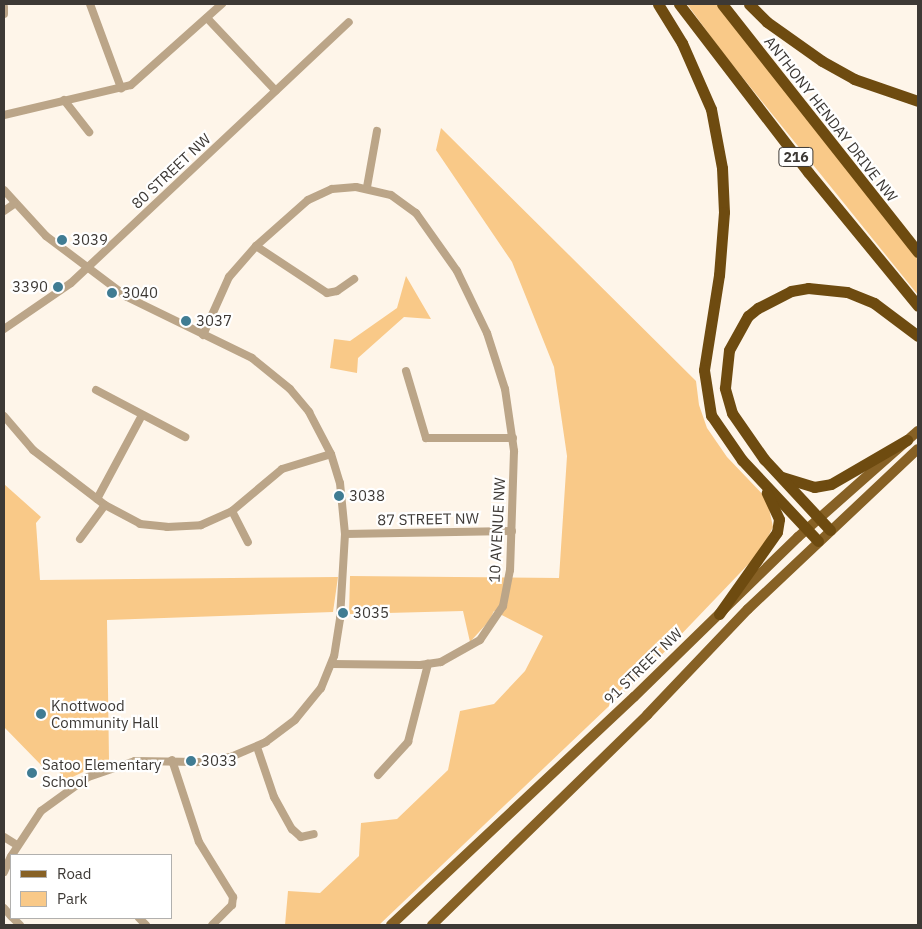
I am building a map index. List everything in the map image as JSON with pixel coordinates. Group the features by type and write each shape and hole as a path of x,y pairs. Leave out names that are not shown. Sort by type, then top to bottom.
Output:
{"highway":[{"path":"658,4 697,74 711,109 722,168 724,212 719,275 704,370 711,415 723,436 752,471 818,541"},
{"name":"216","path":"679,4 784,142 918,306"},
{"name":"ANTHONY HENDAY DRIVE NW","path":"722,4 918,252"},
{"path":"749,4 767,22 814,57 854,79 918,101"},
{"path":"830,530 764,459 726,401 726,364 729,350 748,316 774,298 791,291 830,289 874,303 918,336"},
{"path":"780,476 814,487 831,484 907,440"},
{"path":"719,614 777,532 778,519 774,505 752,471"}],"main road":[{"name":"91 STREET NW","path":"391,925 806,529 918,431"},
{"path":"432,925 647,714 818,541 918,449"}],"street":[{"path":"90,4 121,88"},
{"path":"4,116 64,100 121,88 139,80 222,4"},
{"path":"4,7 4,14"},
{"path":"207,18 276,91"},
{"name":"80 STREET NW","path":"4,329 34,311 88,269 349,22"},
{"path":"64,100 89,132"},
{"path":"203,335 229,277 256,246 314,197 338,188 367,187 377,131"},
{"name":"10 AVENUE NW","path":"367,187 404,203 420,218 444,251 478,312 498,362 512,438 512,531 508,591 494,622 468,649 428,664"},
{"path":"4,190 14,204 46,236 127,297 252,358 278,378 309,412 331,454 340,483 345,534 340,626 332,664 305,710 284,730 256,747 215,760 135,761 88,777 45,807 17,845 13,854"},
{"path":"4,211 14,204"},
{"path":"256,246 327,292 337,292 354,279"},
{"path":"406,371 426,438 512,438"},
{"path":"96,390 185,437"},
{"path":"97,499 142,415"},
{"path":"4,416 33,450 105,505 140,524 167,527 201,525 232,511 282,469 331,454"},
{"path":"80,539 105,505"},
{"path":"232,511 248,542"},
{"name":"87 STREET NW","path":"345,534 512,531"},
{"path":"332,664 428,664 408,742 378,775"},
{"path":"256,747 274,797 292,829 301,838 314,834"},
{"path":"172,760 199,842 231,891 234,901 212,925"},
{"path":"4,837 17,845"},
{"path":"4,872 10,860"}],"green space":[{"path":"687,4 717,4 918,259 918,295 722,52"},
{"path":"441,128 696,381 699,405 707,428 727,457 767,499 773,527 761,551 649,668 379,925 285,925 288,891 320,893 359,856 361,823 397,819 448,770 460,711 494,704 525,671 543,636 494,611 489,621 470,642 463,611 349,614 350,576 559,578 567,456 554,367 512,262 436,150"},
{"path":"406,276 431,319 404,317 358,358 357,373 330,368 334,339 350,341 397,308"},
{"path":"4,484 41,517 36,523 40,580 338,577 333,612 107,620 109,760 66,780 51,762 43,767 4,727"}],"place":[{"name":"3039","path":"62,240"},
{"name":"3390","path":"58,287"},
{"name":"3040","path":"112,293"},
{"name":"3037","path":"186,321"},
{"name":"3038","path":"339,496"},
{"name":"3035","path":"343,613"},
{"name":"Knottwood Community Hall","path":"41,714"},
{"name":"3033","path":"191,761"},
{"name":"Satoo Elementary School","path":"32,773"}]}
